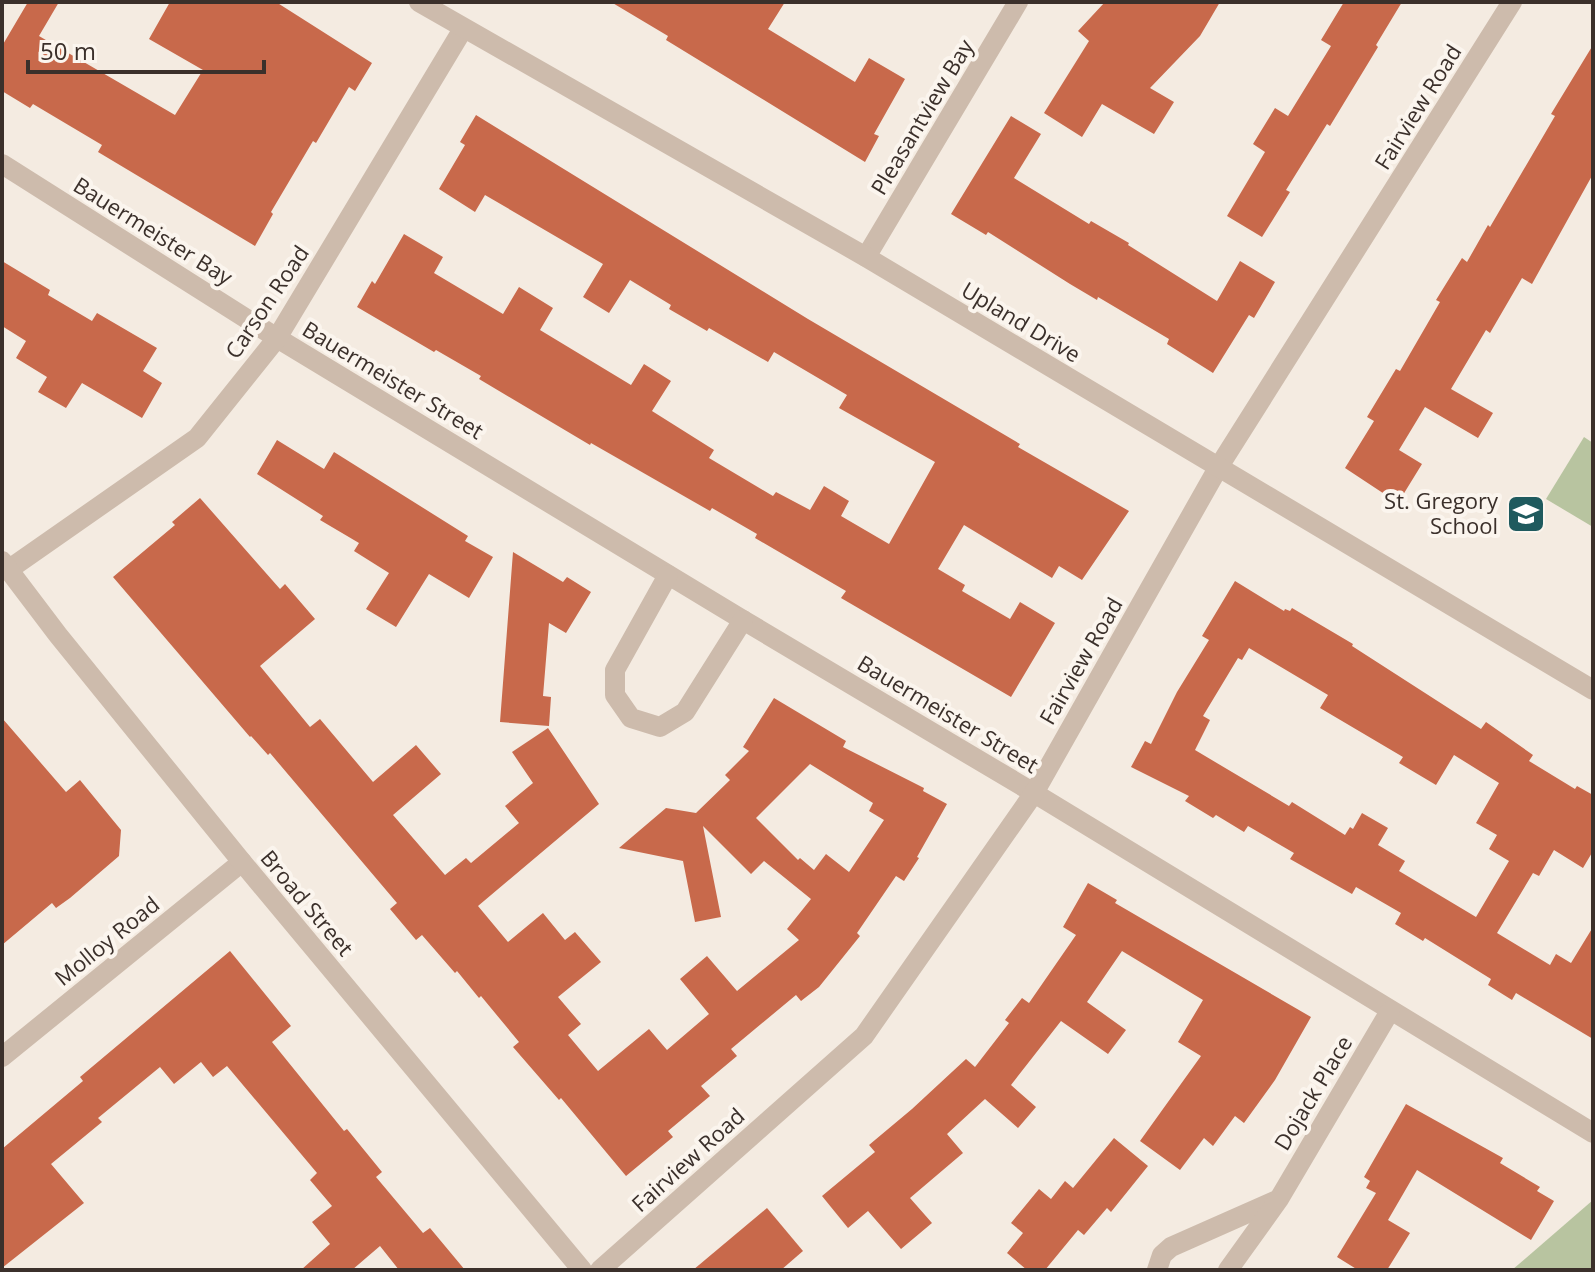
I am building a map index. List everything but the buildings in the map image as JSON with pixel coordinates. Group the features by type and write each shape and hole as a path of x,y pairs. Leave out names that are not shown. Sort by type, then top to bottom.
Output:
{"street":[{"name":"Upland Drive","path":"419,2 866,257 1593,690"},
{"name":"Pleasantview Bay","path":"866,257 1018,2"},
{"name":"Fairview Road","path":"600,1270 864,1036 1034,793 1218,468 1512,2"},
{"name":"Carson Road","path":"5,565 197,438 277,338 463,29"},
{"name":"Bauermeister Bay","path":"2,164 277,338"},
{"name":"Bauermeister Street","path":"277,338 1593,1133"},
{"name":"Broad Street","path":"5,565 242,862 582,1270"},
{"path":"668,575 615,670 615,695 631,718 660,727 685,712 743,620"},
{"name":"Molloy Road","path":"2,1057 242,862"},
{"name":"Dojack Place","path":"1228,1270 1279,1199 1390,1011"},
{"path":"1157,1270 1162,1255 1171,1247 1279,1199"}],"green space":[{"path":"1584,437 1593,443 1593,527 1546,499"},
{"path":"1593,1200 1593,1270 1512,1270"}],"place":[{"name":"St. Gregory School","path":"1526,514"}]}
